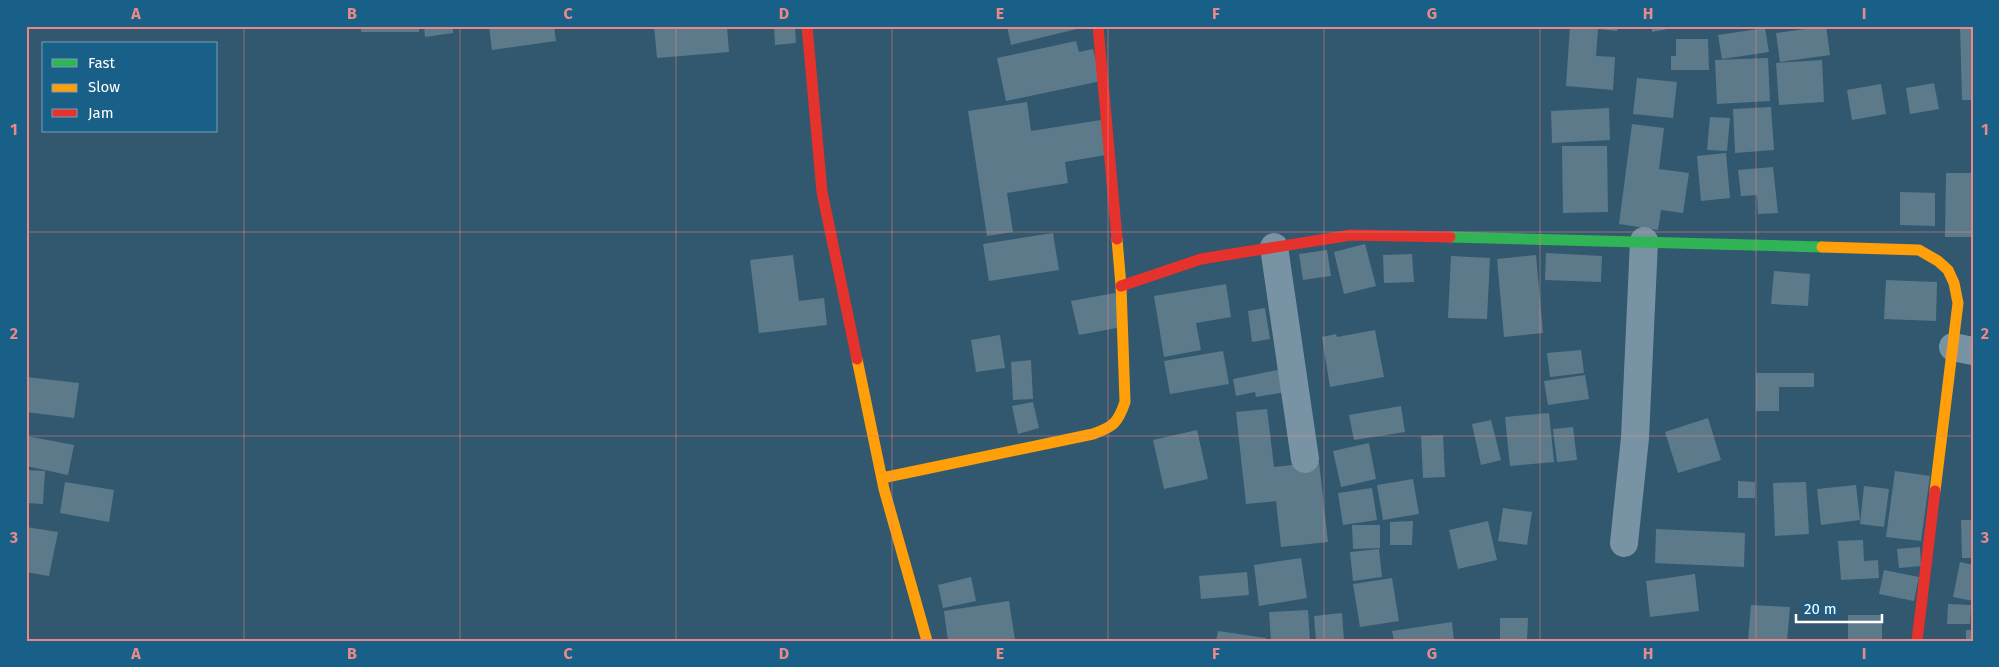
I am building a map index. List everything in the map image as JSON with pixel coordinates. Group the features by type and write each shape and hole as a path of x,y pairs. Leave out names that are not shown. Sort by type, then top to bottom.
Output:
{"street":[{"path":"807,26 822,192 882,478 928,641"},
{"path":"882,478 1092,434 1112,427 1120,419 1125,402 1121,286 1098,26"},
{"path":"1121,286 1201,259 1351,235 1644,241 1920,250 1942,262 1953,278 1963,349 1917,641"},
{"path":"1624,543 1635,438 1644,241"},
{"path":"1274,248 1305,459"}],"building":[{"path":"361,26 419,26 419,32 361,32"},
{"path":"424,26 453,26 453,33 425,37"},
{"path":"489,26 554,26 556,41 492,50"},
{"path":"654,26 727,26 729,52 657,58"},
{"path":"774,26 795,26 796,43 775,45"},
{"path":"1007,26 1085,26 1085,27 1011,45"},
{"path":"1570,26 1618,26 1617,31 1598,29 1596,56 1615,57 1613,90 1566,86"},
{"path":"1652,26 1678,26 1678,27 1652,32"},
{"path":"1826,26 1830,55 1780,62 1776,33"},
{"path":"1960,26 1973,26 1973,100 1962,100"},
{"path":"1765,28 1769,52 1722,59 1718,35"},
{"path":"1676,39 1708,39 1709,70 1671,70 1671,56 1676,56"},
{"path":"1076,41 1079,52 1093,49 1101,81 1006,101 997,58"},
{"path":"1768,58 1770,101 1717,104 1715,60"},
{"path":"1822,60 1824,102 1779,105 1776,63"},
{"path":"1637,78 1677,82 1673,118 1633,114"},
{"path":"1934,83 1939,109 1910,114 1906,88"},
{"path":"1881,84 1886,114 1852,120 1847,90"},
{"path":"1027,102 1031,131 1101,120 1106,155 1065,162 1068,183 1007,193 1013,232 987,236 968,111"},
{"path":"1771,107 1774,150 1735,153 1733,109"},
{"path":"1609,108 1610,140 1552,143 1551,111"},
{"path":"1710,117 1730,118 1727,151 1707,150"},
{"path":"1632,124 1664,128 1659,169 1689,173 1683,213 1661,210 1658,230 1619,224"},
{"path":"1562,146 1607,146 1608,212 1563,213"},
{"path":"1726,153 1730,198 1701,201 1697,156"},
{"path":"1773,167 1778,213 1758,214 1757,195 1741,196 1738,170"},
{"path":"1946,173 1973,173 1973,237 1945,237"},
{"path":"1900,192 1935,193 1935,226 1900,225"},
{"path":"1053,233 1059,270 989,281 983,244"},
{"path":"1365,244 1376,286 1344,294 1334,252"},
{"path":"1327,250 1331,276 1303,280 1299,254"},
{"path":"1546,253 1602,256 1601,282 1545,280"},
{"path":"1412,254 1414,282 1384,283 1383,255"},
{"path":"793,255 799,301 824,298 827,325 759,333 750,260"},
{"path":"1536,255 1543,333 1504,337 1497,259"},
{"path":"1451,256 1490,258 1487,319 1448,318"},
{"path":"1774,271 1810,274 1808,306 1771,304"},
{"path":"1886,280 1937,282 1936,321 1884,319"},
{"path":"1226,284 1231,317 1196,323 1201,350 1164,357 1154,296"},
{"path":"1115,293 1122,327 1079,335 1071,301"},
{"path":"1265,308 1270,339 1252,342 1248,311"},
{"path":"1375,330 1384,377 1330,387 1322,337 1336,334 1337,337"},
{"path":"1000,335 1005,368 976,372 971,340"},
{"path":"1581,350 1584,373 1550,377 1547,353"},
{"path":"1223,351 1229,384 1170,394 1164,361"},
{"path":"1031,360 1033,399 1013,400 1011,362"},
{"path":"1282,369 1286,392 1256,397 1255,392 1236,396 1233,379"},
{"path":"1756,373 1814,373 1814,387 1779,387 1779,411 1756,411"},
{"path":"1585,375 1589,399 1548,405 1544,381"},
{"path":"26,377 79,383 74,418 26,412"},
{"path":"1033,402 1039,428 1018,434 1012,406"},
{"path":"1401,406 1405,432 1354,440 1349,415"},
{"path":"1267,409 1274,467 1319,462 1328,542 1281,547 1276,501 1246,504 1236,412"},
{"path":"1549,413 1554,462 1510,466 1505,417"},
{"path":"1708,418 1721,460 1678,473 1665,432"},
{"path":"1491,420 1501,460 1481,465 1472,424"},
{"path":"1573,427 1577,460 1557,462 1553,429"},
{"path":"1197,430 1208,479 1164,489 1153,440"},
{"path":"1443,435 1445,477 1423,478 1421,436"},
{"path":"26,436 74,445 68,475 26,466"},
{"path":"1369,443 1376,479 1341,487 1333,451"},
{"path":"26,470 45,471 43,504 26,503"},
{"path":"1895,471 1930,476 1921,541 1886,537"},
{"path":"1413,479 1419,514 1383,520 1377,485"},
{"path":"1738,481 1755,482 1755,498 1738,498"},
{"path":"65,482 114,490 109,522 60,513"},
{"path":"1806,482 1809,534 1775,536 1773,483"},
{"path":"1856,485 1860,520 1821,525 1817,489"},
{"path":"1864,486 1889,489 1884,527 1860,524"},
{"path":"1372,488 1377,520 1343,525 1338,493"},
{"path":"1503,508 1532,512 1527,545 1498,541"},
{"path":"1961,520 1973,520 1973,558 1962,558"},
{"path":"1413,521 1412,545 1390,545 1390,522"},
{"path":"1488,521 1497,560 1458,569 1449,530"},
{"path":"1352,525 1380,525 1380,548 1353,549"},
{"path":"26,527 58,532 49,576 26,572"},
{"path":"1656,529 1745,533 1744,567 1655,563"},
{"path":"1863,540 1864,561 1878,560 1879,578 1841,580 1838,541"},
{"path":"1920,547 1921,566 1899,568 1897,549"},
{"path":"1379,549 1382,577 1353,581 1350,552"},
{"path":"1301,558 1307,598 1259,606 1254,565"},
{"path":"1960,562 1973,565 1973,601 1953,597"},
{"path":"1884,570 1919,577 1914,601 1879,594"},
{"path":"1247,572 1249,595 1201,599 1199,576"},
{"path":"1695,574 1699,611 1650,617 1646,581"},
{"path":"971,577 976,601 943,608 938,585"},
{"path":"1392,578 1399,621 1360,627 1353,584"},
{"path":"1009,601 1015,640 948,641 944,611"},
{"path":"1948,604 1971,605 1970,624 1947,624"},
{"path":"1751,605 1790,607 1787,641 1748,641"},
{"path":"1308,610 1310,640 1271,641 1269,612"},
{"path":"1342,613 1344,641 1316,641 1314,616"},
{"path":"1848,615 1882,615 1882,641 1848,641"},
{"path":"1500,618 1528,618 1527,641 1500,641"},
{"path":"1452,622 1454,641 1394,641 1392,631"},
{"path":"1966,630 1973,630 1973,641 1966,641"},
{"path":"1218,631 1266,638 1265,641 1216,641"}],"traffic: fast":[{"path":"1450,237 1822,247"}],"traffic: slow":[{"path":"882,478 1093,434 1105,429 1117,420 1125,402 1121,286 1117,239"},
{"path":"1822,247 1919,250 1938,261 1948,270 1954,283 1958,303 1935,491"},
{"path":"857,359 884,489 927,641"}],"traffic: jam":[{"path":"807,26 822,192 857,359"},
{"path":"1098,26 1117,239"},
{"path":"1121,286 1201,259 1351,235 1450,237"},
{"path":"1917,641 1935,491"}]}
